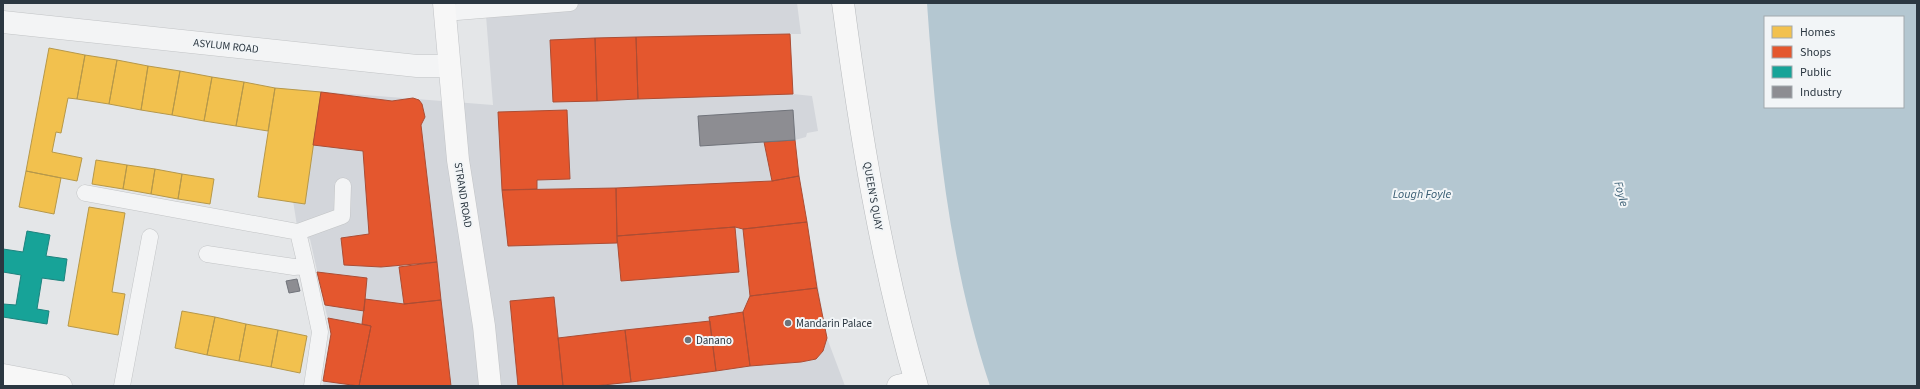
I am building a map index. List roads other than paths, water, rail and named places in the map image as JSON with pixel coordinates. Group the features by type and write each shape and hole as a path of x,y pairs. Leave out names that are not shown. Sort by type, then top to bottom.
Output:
{"main road":[{"name":"QUEEN'S QUAY","path":"843,3 856,103 883,255 910,385"},
{"name":"STRAND ROAD","path":"444,8 458,160 484,326 490,386"},
{"path":"3,375 61,386"}],"street":[{"name":"ASYLUM ROAD","path":"3,22 417,66 449,66"}],"lane":[{"path":"444,8 570,3"},
{"path":"85,193 298,232 342,216 343,186"},
{"path":"298,232 320,332 312,386"},
{"path":"122,386 150,237"},
{"path":"207,254 294,267 306,266"}],"water":[{"name":"Lough Foyle","path":"927,3 1917,3 1917,386 990,386 976,340 954,245 946,197 935,100"}],"place":[{"name":"Mandarin Palace","path":"788,323"},
{"name":"Danano","path":"688,340"}],"water label":[{"name":"Foyle","path":"1621,194"}]}
